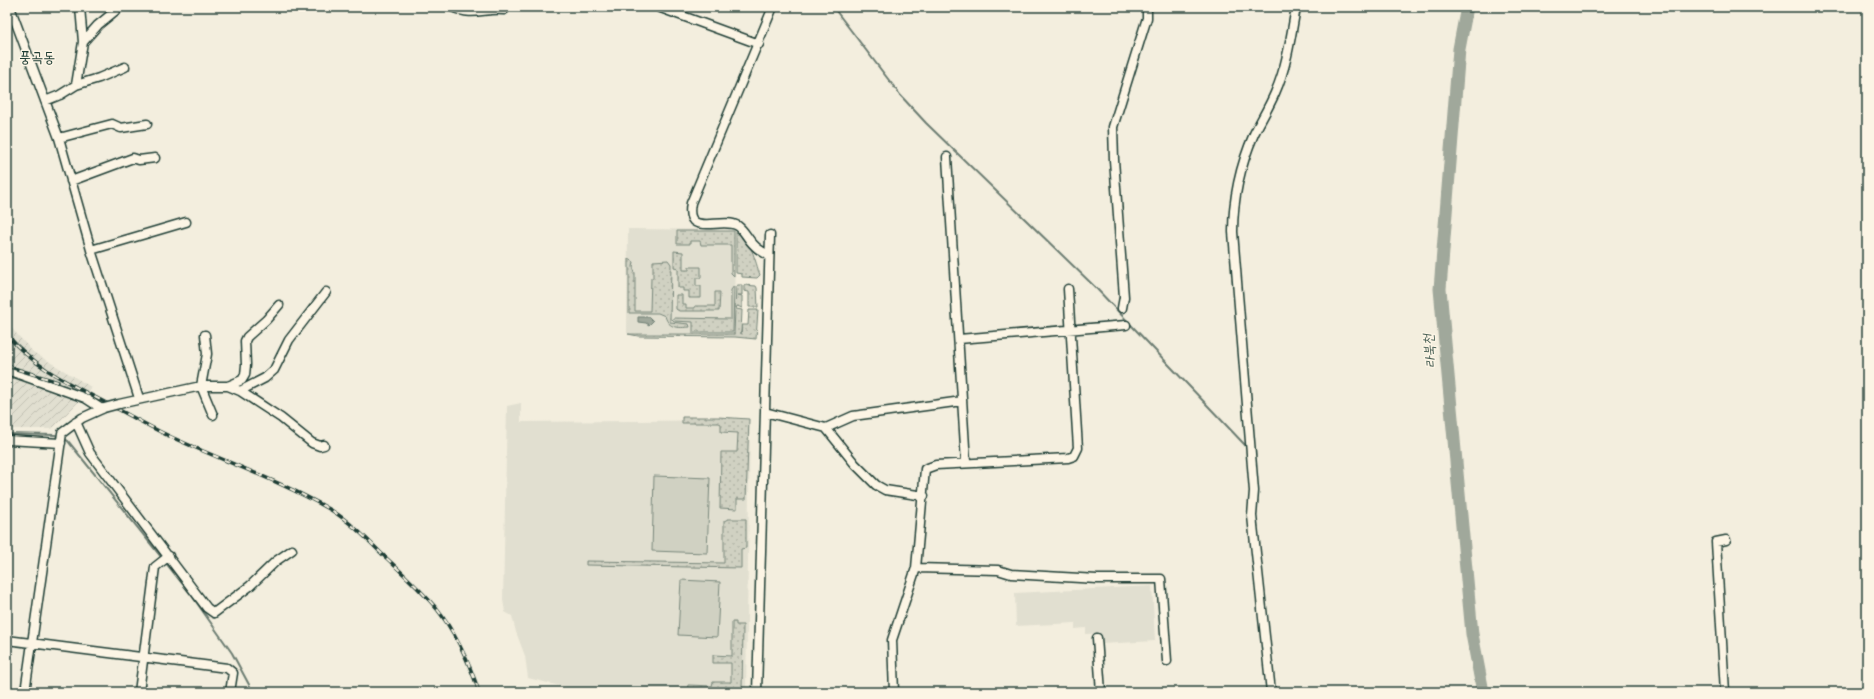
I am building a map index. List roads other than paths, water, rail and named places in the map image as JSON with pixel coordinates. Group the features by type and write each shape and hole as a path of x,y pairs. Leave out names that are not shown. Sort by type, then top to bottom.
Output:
{"street":[{"path":"10,7 59,138 91,250 139,398"},
{"path":"76,85 83,42 80,7"},
{"path":"83,42 98,25 120,7"},
{"path":"452,7 473,13 504,10"},
{"path":"658,7 759,44"},
{"path":"769,256 754,246 738,226 727,223 705,225 696,223 691,218 689,210 759,44 773,7"},
{"path":"1122,308 1124,297 1113,126 1147,18 1147,7"},
{"path":"1271,692 1252,516 1254,491 1233,232 1233,206 1235,190 1254,135 1280,80 1296,7"},
{"path":"45,102 76,85 99,78 125,67"},
{"path":"59,138 112,124 121,128 147,124"},
{"path":"71,181 133,158 139,160 155,158"},
{"path":"947,158 966,463"},
{"path":"91,250 186,222"},
{"path":"757,692 770,235"},
{"path":"894,692 892,640 916,568 924,496 925,469 936,465 1068,458 1076,453 1078,448 1068,289"},
{"path":"240,391 265,378 274,370 289,340 326,292"},
{"path":"228,386 242,380 245,375 245,341 247,337 266,320 279,305"},
{"path":"958,339 1126,325"},
{"path":"205,335 206,354 201,386 213,415"},
{"path":"7,370 85,398 103,409"},
{"path":"25,692 62,439 76,422 103,409 139,398 201,386 228,386 240,391 281,418 312,443 320,446 324,445"},
{"path":"826,428 853,416 962,401"},
{"path":"765,412 826,428 876,485 885,490 924,496"},
{"path":"76,422 90,453 165,558 214,613 250,586 276,561 292,550"},
{"path":"7,440 62,439"},
{"path":"1725,692 1716,542 1726,540"},
{"path":"139,692 156,567 165,558"},
{"path":"916,568 998,570 1011,574 1097,579 1161,579 1167,661"},
{"path":"1097,638 1100,692"},
{"path":"7,640 227,668 233,673 230,692"}],"waterway":[{"path":"833,7 901,96 926,123 1095,287 1245,445"},
{"name":"라북천","path":"1467,7 1459,49 1440,289 1472,634 1483,692"},
{"path":"7,434 55,435 59,437"},
{"path":"64,439 68,441 162,558"},
{"path":"165,562 192,596 232,653 253,692"}],"railway":[{"path":"7,335 31,358 70,384 169,436 291,489 331,510 344,519 409,579 436,608 450,627 461,648 479,692"},
{"path":"7,366 58,382"}],"district":[{"name":"풍곡동","path":"37,57"}]}
